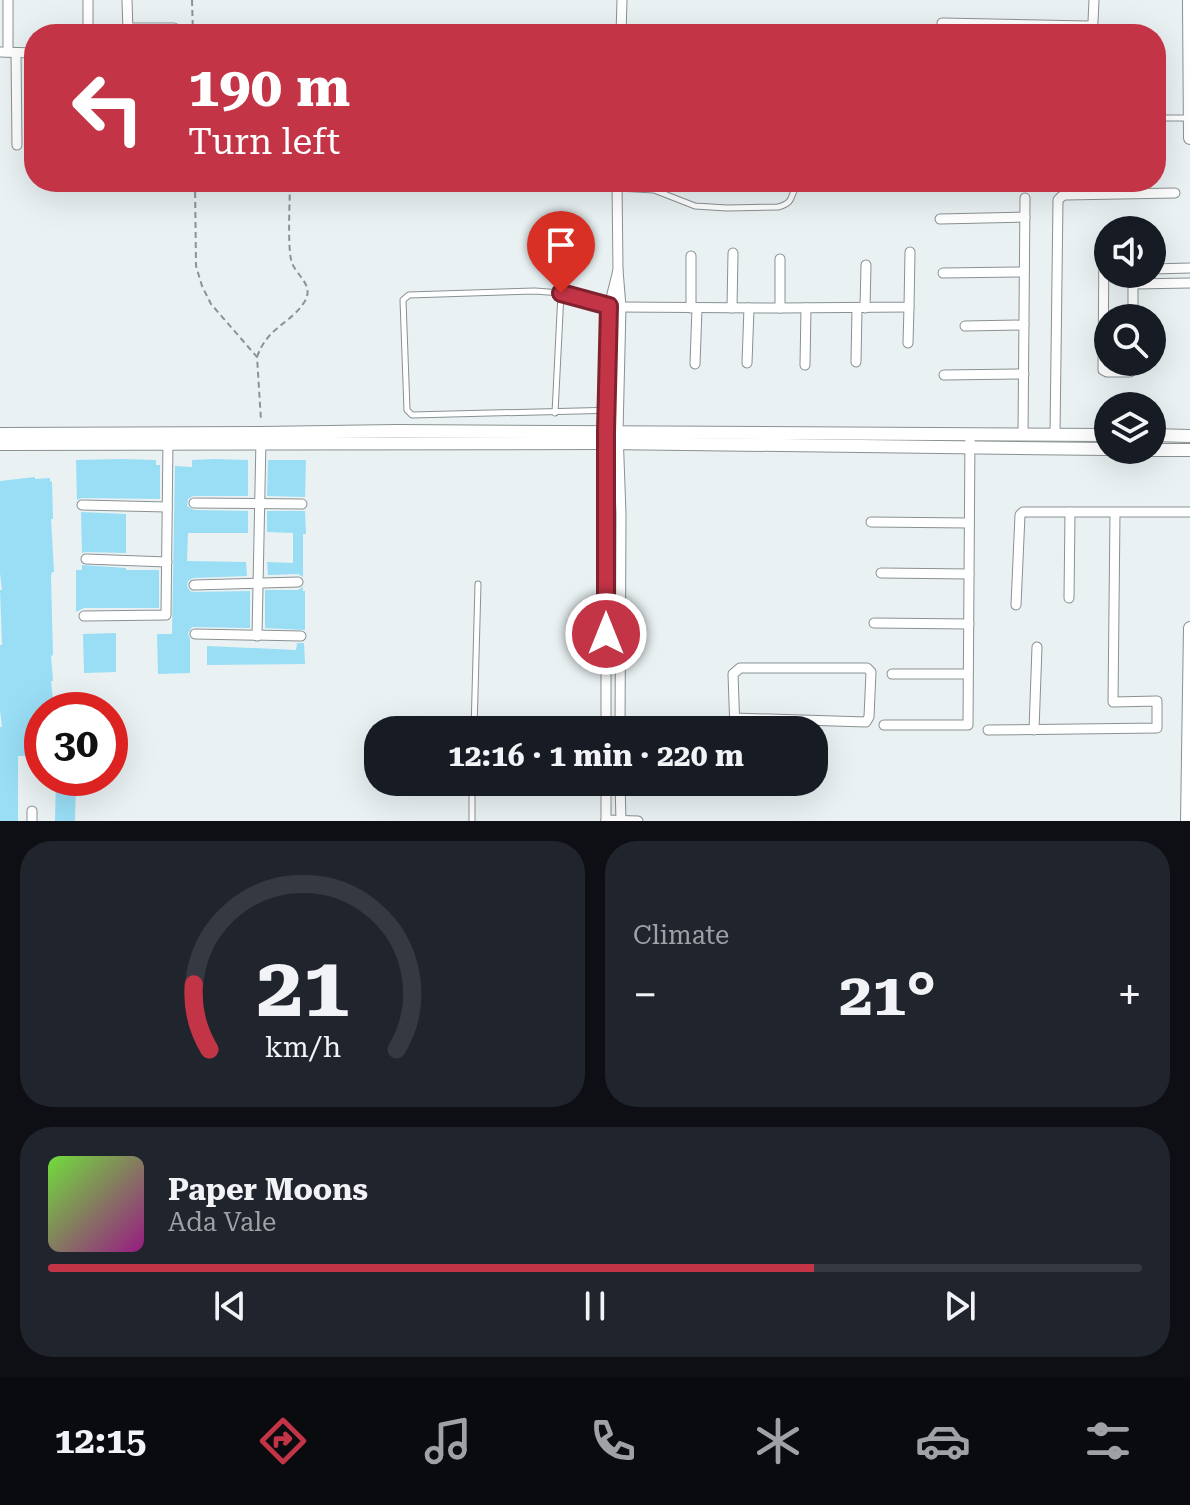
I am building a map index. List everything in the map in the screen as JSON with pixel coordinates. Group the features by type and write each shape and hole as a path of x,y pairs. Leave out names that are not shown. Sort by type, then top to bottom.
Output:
{"street":[{"path":"8,0 8,52 17,145"},
{"path":"88,0 88,24"},
{"path":"127,0 128,24"},
{"path":"621,24 622,0"},
{"path":"1092,24 1094,0"},
{"path":"1189,0 1190,138"},
{"path":"942,23 990,24"},
{"path":"606,716 612,437 618,410 621,307 616,192"},
{"path":"1055,434 1058,200 1066,195 1175,193"},
{"path":"1023,434 1025,198"},
{"path":"940,219 1025,217"},
{"path":"908,343 910,252"},
{"path":"732,308 733,253"},
{"path":"691,256 695,364"},
{"path":"780,259 780,308"},
{"path":"856,362 866,265"},
{"path":"1166,269 1190,268"},
{"path":"618,270 609,306 607,412 621,514 620,716"},
{"path":"943,273 1024,272"},
{"path":"1166,281 1190,283"},
{"path":"609,306 909,307"},
{"path":"747,363 749,308"},
{"path":"805,365 806,308"},
{"path":"965,326 1024,325"},
{"path":"944,375 1024,374"},
{"path":"0,434 261,439 396,431 1094,449"},
{"path":"884,725 968,725 970,434"},
{"path":"612,437 1094,435"},
{"path":"1166,435 1190,436"},
{"path":"0,444 168,439"},
{"path":"84,616 166,615 168,439"},
{"path":"257,636 261,439"},
{"path":"1166,450 1190,450"},
{"path":"194,503 302,504"},
{"path":"82,505 167,507"},
{"path":"1069,598 1070,512"},
{"path":"1016,605 1021,513 1190,512"},
{"path":"988,730 1157,728 1156,700 1113,702 1115,513"},
{"path":"871,522 969,523"},
{"path":"86,559 167,562"},
{"path":"881,573 969,574"},
{"path":"194,585 298,582"},
{"path":"874,623 969,624"},
{"path":"1187,821 1190,628"},
{"path":"195,634 301,636"},
{"path":"1034,730 1037,647"},
{"path":"740,668 867,668 871,672 869,717 866,722 734,718 733,674 740,668"},
{"path":"892,674 968,674"},
{"path":"606,796 606,820 638,821"},
{"path":"620,796 621,820"}],"lane":[{"path":"1166,118 1190,118"},
{"path":"659,192 695,206 727,208 778,207 792,200 793,192"},
{"path":"609,306 561,293 535,291 409,295 403,300 407,410 412,415 618,410"},
{"path":"555,413 561,293"},
{"path":"474,716 478,584"},
{"path":"472,796 472,821"}],"path":[{"path":"192,0 193,24"},
{"path":"195,192 196,266 202,286 211,304 257,357"},
{"path":"261,439 257,357 268,337 301,307 307,295 305,282 291,261 290,192"}],"building":[{"path":"76,460 156,460 156,465 160,465 160,499 77,500"},
{"path":"192,460 248,460 248,496 193,496 188,499 187,506 194,510 248,511 248,533 188,533 187,561 246,562 247,576 193,578 187,586 194,592 250,591 250,628 192,627 188,633 190,673 158,674 157,634 172,634 175,466 192,467"},
{"path":"268,460 306,460 305,497 267,496"},
{"path":"35,477 50,478 52,482 52,692 24,692 24,756 18,756 18,821 0,821 0,481"},
{"path":"267,511 305,511 303,577 298,574 268,575 267,562 293,563 293,533 267,532"},
{"path":"81,512 126,514 126,553 82,553"},
{"path":"82,565 159,570 159,608 84,608 76,612 76,570 82,570"},
{"path":"303,587 305,630 265,628 265,590 298,590"},
{"path":"116,633 116,672 84,673 83,634"},
{"path":"297,643 304,643 305,664 207,665 207,646 296,650"},
{"path":"56,796 76,796 75,821 55,821"}],"route":[{"path":"561,293 609,306 606,634"}]}
